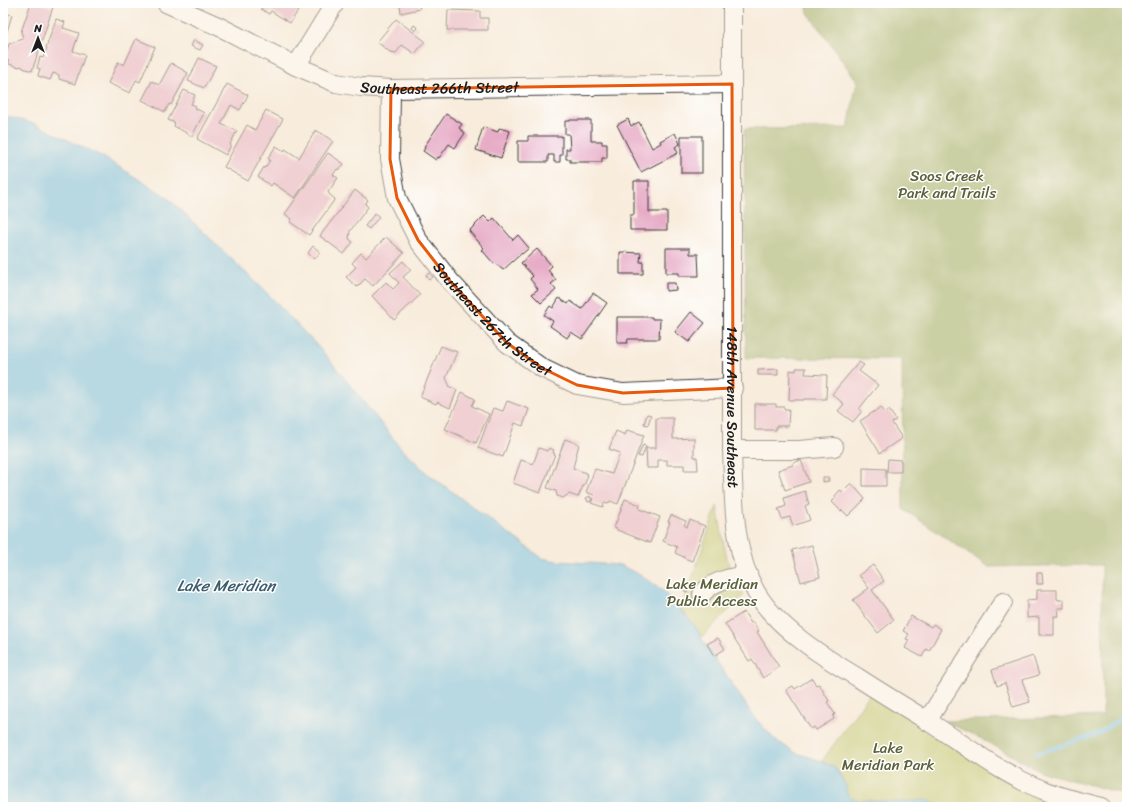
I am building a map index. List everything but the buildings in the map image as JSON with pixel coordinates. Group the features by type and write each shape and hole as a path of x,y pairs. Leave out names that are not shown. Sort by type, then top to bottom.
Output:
{"street":[{"name":"Southeast 266th Street","path":"166,3 220,27 296,66 336,83 361,87 390,89 732,84"},
{"path":"296,66 335,3"},
{"name":"148th Avenue Southeast","path":"732,3 732,450 734,502 738,537 744,562 756,593 774,616 806,644 1010,775 1043,791 1101,807"},
{"name":"Southeast 267th Street","path":"390,89 390,159 397,198 418,240 450,281 507,343 542,368 577,385 623,393 733,388"},
{"path":"732,450 799,450 834,447"},
{"path":"702,594 708,587 716,582 748,574"},
{"path":"927,721 1003,602"}],"highlighted area":[{"path":"732,84 733,388 623,393 577,385 542,368 507,343 450,281 418,240 397,198 390,159 391,89"}],"green space":[{"name":"Soos Creek Park and Trails","path":"806,3 1127,3 1127,795 1042,772 982,739 944,721 1103,716 1102,565 989,567 903,509 902,359 746,358 744,129 848,128 857,81 808,13"},
{"name":"Lake Meridian Public Access","path":"717,506 732,578 744,595 701,638 698,630 681,610"},
{"name":"Lake Meridian Park","path":"874,688 1010,775 1101,807 848,807 846,786 835,768 822,761"}],"water":[{"name":"Lake Meridian","path":"3,115 35,124 103,157 167,197 266,292 324,353 401,448 427,473 542,558 557,561 620,565 640,575 663,591 698,630 701,638 755,718 775,740 796,753 822,761 835,768 846,786 847,794 851,798 857,800 902,802 924,800 934,802 935,806 3,807"}],"waterway":[{"path":"1036,754 1098,734 1127,715"}]}
